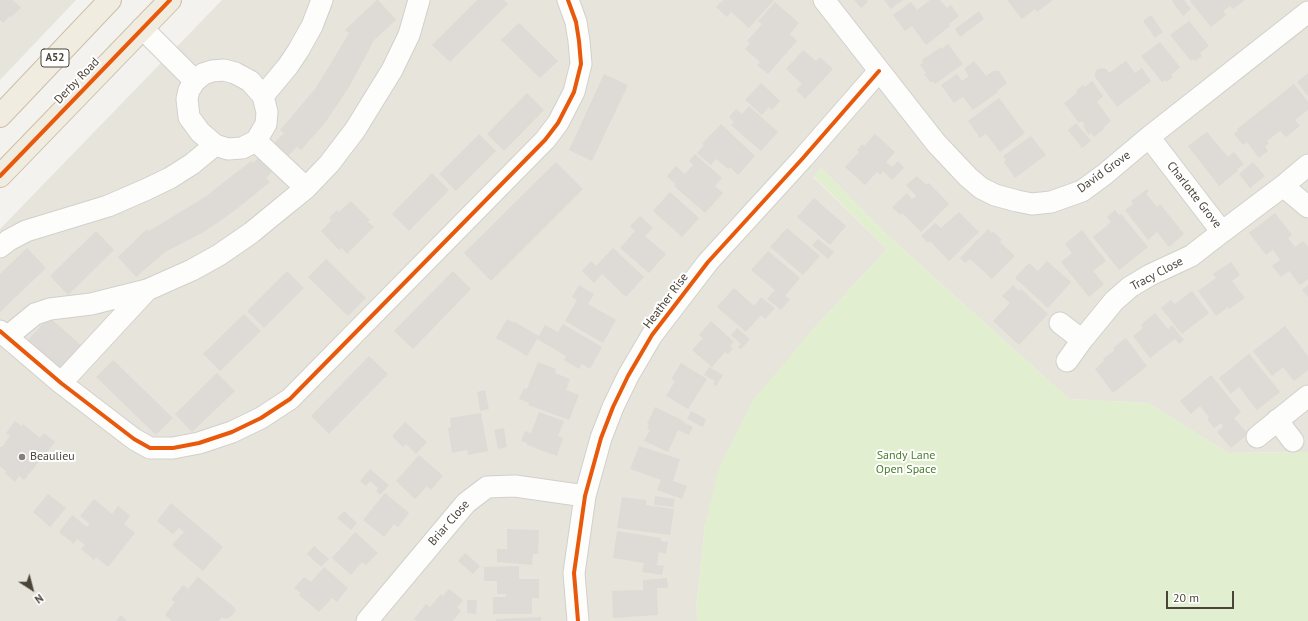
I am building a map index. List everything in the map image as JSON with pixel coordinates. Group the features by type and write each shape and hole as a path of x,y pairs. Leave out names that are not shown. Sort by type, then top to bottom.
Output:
{"highway":[{"name":"A52","path":"0,116 110,0"},
{"name":"Derby Road","path":"0,176 170,0"}],"street":[{"path":"263,96 288,66 298,51 312,26 322,0"},
{"path":"419,0 409,35 392,70 355,130 328,164 306,188 251,233 219,255 192,270 147,290 92,304 50,309 35,314 4,334 62,383 134,439 150,448 172,448 199,443 232,432 261,418 290,399 545,140 558,123 574,92 581,64 580,41 576,22 568,0"},
{"name":"David Grove","path":"824,0 936,143 968,178 981,188 995,195 1032,204 1050,202 1082,191 1308,12"},
{"path":"142,28 195,81"},
{"path":"224,70 235,73 250,81 263,96 267,112 266,124 256,141 242,148 228,149 215,145 200,132 189,117 188,107 189,90 195,81 203,74 212,71 224,70"},
{"name":"Heather Rise","path":"578,621 574,573 585,496 613,407 628,376 652,335 708,262 803,158 879,70"},
{"name":"Charlotte Grove","path":"1149,137 1222,232 1283,186 1308,165"},
{"path":"256,141 306,188"},
{"path":"0,247 9,240 26,231 108,206 146,190 170,178 192,164 215,145"},
{"path":"1283,186 1308,207"},
{"name":"Tracy Close","path":"1067,361 1114,301 1130,287 1150,275 1191,256 1222,232"},
{"path":"62,383 147,290"},
{"path":"1060,323 1082,340"},
{"path":"1257,437 1308,396"},
{"path":"1277,420 1293,441"},
{"name":"Briar Close","path":"367,621 466,503 487,487 515,486 585,496"}],"shaded area":[{"path":"0,0 76,0 0,80"},
{"path":"222,0 1308,0 1308,452 1228,453 1148,403 1069,399 886,234 821,168 813,177 887,249 807,336 705,525 696,609 698,621 0,621 0,229"}],"green space":[{"name":"Sandy Lane Open Space","path":"821,168 886,234 1069,399 1148,403 1228,453 1308,452 1308,621 698,621 696,609 705,525 719,468 753,400 807,336 887,249 813,176"}],"building":[{"path":"0,0 13,0 21,8 3,23 0,20"},
{"path":"377,0 396,20 373,41 349,87 325,123 301,150 297,147 266,178 270,182 238,208 202,233 165,252 136,277 118,257 147,229 149,231 205,197 251,161 253,163 275,142 284,133 280,130 315,89 325,73 349,33 345,30"},
{"path":"477,0 504,0 508,4 450,62 432,45"},
{"path":"723,0 774,0 749,28 731,12 727,17 716,7"},
{"path":"854,0 867,0 868,2 861,8"},
{"path":"884,0 903,0 891,9"},
{"path":"930,0 940,0 947,8 951,5 959,16 949,24 950,26 926,45 912,26 905,31 893,15 911,2 917,10"},
{"path":"1007,0 1053,0 1037,12 1035,9 1022,19"},
{"path":"1184,0 1191,9 1183,16 1172,1"},
{"path":"1245,0 1233,9 1230,6 1223,11 1226,15 1211,27 1190,1"},
{"path":"775,2 799,23 790,34 797,41 768,74 757,65 760,62 745,49 750,43 747,41 762,24 758,21"},
{"path":"979,11 984,19 960,37 955,29"},
{"path":"1151,15 1163,32 1155,38 1143,21"},
{"path":"1189,21 1209,46 1200,53 1202,56 1195,61 1194,59 1191,61 1170,35"},
{"path":"519,23 558,61 540,78 501,40"},
{"path":"1160,42 1180,67 1171,75 1173,77 1166,82 1165,80 1162,82 1141,56"},
{"path":"948,44 963,64 935,84 933,81 931,83 924,74 926,73 920,65 923,63 922,60"},
{"path":"803,50 816,61 820,57 833,69 805,99 796,90 802,84 786,69"},
{"path":"974,61 986,76 993,71 999,71 1007,83 997,91 998,92 973,110 963,97 954,103 941,85 957,74 962,81 969,76 964,69"},
{"path":"1126,61 1135,73 1142,68 1151,81 1117,107 1095,77 1095,73 1096,70 1101,68 1106,69 1109,73"},
{"path":"1308,73 1308,96 1297,82"},
{"path":"604,74 628,85 592,161 569,150"},
{"path":"1092,81 1103,96 1097,102 1111,121 1094,137 1091,133 1089,135 1083,126 1085,125 1082,121 1079,123 1064,103 1077,93 1076,91 1083,85 1085,87"},
{"path":"761,83 780,101 772,110 769,107 762,115 745,100"},
{"path":"1294,84 1308,102 1308,110 1295,120 1300,126 1286,137 1280,131 1267,141 1269,143 1265,147 1268,151 1259,158 1247,142 1243,145 1234,134 1238,130 1237,129"},
{"path":"527,93 544,110 504,151 487,134"},
{"path":"999,98 1025,133 1000,152 986,134 980,138 968,121"},
{"path":"749,106 778,132 761,151 731,125 734,122 729,117 736,109 742,114"},
{"path":"1076,123 1091,141 1082,148 1068,130"},
{"path":"721,124 755,156 738,175 730,167 728,169 716,159 711,165 697,153 704,145 702,144"},
{"path":"1207,132 1228,157 1234,152 1244,164 1237,169 1238,171 1219,186 1188,146"},
{"path":"479,134 496,151 456,191 439,174"},
{"path":"875,134 895,152 886,162 892,167 898,161 904,168 892,180 883,171 880,175 877,172 865,185 845,167 859,152 857,150 863,144 864,146"},
{"path":"1031,136 1046,155 1015,178 1004,162 1006,160 1003,156"},
{"path":"695,154 722,178 715,186 723,193 705,213 674,186 675,184 667,176 676,166 685,174 693,165 689,161"},
{"path":"556,162 583,189 491,281 464,253"},
{"path":"1253,162 1265,176 1250,188 1239,174"},
{"path":"432,173 449,190 409,231 392,214"},
{"path":"917,176 926,185 929,183 949,204 921,232 902,213 900,215 892,207 907,193 912,199 916,196 906,185"},
{"path":"1147,189 1149,191 1146,194 1157,207 1160,204 1184,234 1169,247 1157,232 1148,240 1125,210 1133,204 1131,201"},
{"path":"670,192 699,218 682,237 653,211"},
{"path":"814,198 846,226 830,245 797,217"},
{"path":"351,201 370,220 368,222 374,227 347,254 342,248 339,250 321,231 332,220 329,218 337,210 339,212"},
{"path":"1115,210 1119,215 1121,214 1148,247 1119,270 1093,237 1111,222 1107,217"},
{"path":"959,212 979,232 949,261 930,241 928,243 921,236 935,223 941,228"},
{"path":"1275,213 1292,235 1288,238 1295,247 1303,241 1308,247 1308,279 1300,285 1289,271 1281,277 1272,266 1280,260 1273,250 1266,255 1249,233"},
{"path":"640,216 653,228 645,236 666,254 649,273 620,248 635,231 630,226"},
{"path":"787,228 820,256 803,275 770,247"},
{"path":"988,229 991,233 993,231 1002,240 1000,242 1015,256 992,279 970,259 965,263 960,258"},
{"path":"1082,230 1106,261 1093,271 1104,284 1089,297 1061,262 1072,253 1065,244"},
{"path":"96,231 114,250 68,295 50,276"},
{"path":"818,239 834,252 828,259 812,245"},
{"path":"27,248 46,268 0,312 0,274"},
{"path":"613,248 644,277 626,297 602,274 594,283 582,271 591,261 596,266"},
{"path":"768,251 800,278 785,296 790,299 781,310 767,299 775,290 751,270"},
{"path":"326,259 366,298 348,316 308,277"},
{"path":"1047,261 1071,282 1048,308 1015,278 1029,263 1038,271"},
{"path":"1231,262 1240,275 1232,281 1245,298 1229,309 1228,307 1216,316 1198,291 1216,278 1213,274"},
{"path":"287,271 304,288 264,328 247,311"},
{"path":"453,271 471,289 413,349 394,331"},
{"path":"579,285 594,294 588,304 616,320 603,343 565,321 577,300 572,297"},
{"path":"1013,285 1019,291 1021,289 1048,314 1019,345 993,321 1010,303 1002,296"},
{"path":"1308,285 1308,297 1302,290"},
{"path":"734,288 754,306 761,297 775,308 765,319 761,315 746,332 717,307"},
{"path":"1192,291 1209,313 1182,334 1161,308 1171,300 1175,304"},
{"path":"1155,313 1168,329 1172,325 1184,340 1179,344 1175,339 1150,358 1133,336 1143,328 1141,325"},
{"path":"244,314 261,331 220,371 203,354"},
{"path":"49,317 84,348 62,372 27,341"},
{"path":"507,319 539,336 545,325 558,332 563,324 602,347 590,369 582,364 579,369 564,360 566,356 537,339 527,356 496,338"},
{"path":"711,321 734,342 730,346 733,348 728,354 725,352 712,367 692,350 703,338 699,335"},
{"path":"1285,326 1308,356 1308,370 1294,381 1283,367 1272,376 1253,351"},
{"path":"737,328 750,339 741,349 738,347 741,344 731,335"},
{"path":"1126,338 1147,366 1113,393 1095,369 1104,361 1103,359 1115,350 1113,348"},
{"path":"1249,354 1280,392 1257,410 1239,387 1231,394 1219,378"},
{"path":"369,356 388,374 329,434 311,416"},
{"path":"113,360 173,418 156,435 96,377"},
{"path":"538,362 556,369 555,373 570,379 566,390 579,395 569,420 528,405 529,403 519,399 524,388 527,389"},
{"path":"681,363 707,379 688,409 666,396 675,381 671,379"},
{"path":"709,367 723,375 716,386 713,384 715,381 704,375"},
{"path":"217,373 235,391 192,432 175,414"},
{"path":"1211,375 1241,412 1234,418 1248,434 1231,448 1217,432 1223,427 1221,423 1214,428 1207,419 1209,417 1200,406 1191,414 1180,401"},
{"path":"485,390 489,409 480,411 477,392"},
{"path":"655,407 693,427 689,435 678,430 668,452 644,441 650,430 647,428 649,424 647,424"},
{"path":"691,411 706,419 703,427 687,419"},
{"path":"539,412 564,421 558,436 563,438 557,456 527,445 527,443 521,441 525,431 531,433"},
{"path":"481,413 488,451 468,455 467,450 452,453 448,428 451,427 450,418"},
{"name":"Beaulieu","path":"15,421 21,426 23,424 40,438 44,433 55,442 24,480 19,476 15,482 0,466 0,447 2,447 10,436 6,433"},
{"path":"405,422 427,442 416,454 406,444 403,447 392,436"},
{"path":"504,428 507,447 498,449 494,430"},
{"path":"639,446 680,459 673,481 687,486 682,499 657,490 661,480 630,469"},
{"path":"419,455 443,476 431,490 427,486 415,499 396,481"},
{"path":"370,469 389,485 380,495 376,491 378,488 370,481 366,486 360,481"},
{"path":"385,493 409,513 398,527 394,524 384,537 363,520"},
{"path":"48,494 66,508 50,527 33,512"},
{"path":"655,496 675,499 673,507 654,505"},
{"path":"622,497 646,500 646,505 674,509 670,535 617,528"},
{"path":"94,499 112,514 118,506 130,516 124,524 135,533 108,567 96,557 94,560 81,549 85,545 77,539 74,544 59,532 72,515 87,527 90,524 80,516"},
{"path":"171,503 223,547 203,571 172,545 184,532 179,528 173,534 157,521"},
{"path":"344,511 357,523 351,530 337,518"},
{"path":"507,529 539,530 538,554 533,554 532,565 497,562 497,549 507,549"},
{"path":"617,531 661,538 661,541 668,542 666,554 659,552 657,565 664,566 662,575 642,572 644,563 613,558"},
{"path":"355,532 378,553 366,565 362,562 351,575 332,558"},
{"path":"314,546 329,559 321,567 307,554"},
{"path":"465,553 480,566 473,574 458,561"},
{"path":"519,566 519,579 539,579 539,598 532,598 532,614 493,614 493,597 506,597 506,594 497,594 497,581 484,581 484,567"},
{"path":"324,567 348,588 337,602 332,598 319,612 299,595 301,593 294,588 304,577 311,582"},
{"path":"198,577 234,607 236,611 229,618 224,619 222,617 219,621 172,621 165,615 175,602 171,600 183,585 188,589"},
{"path":"667,578 668,588 657,588 658,615 613,618 612,591 643,590 643,580"},
{"path":"449,589 463,600 457,607 461,611 453,621 417,621 414,619 426,604 430,607 441,594 443,596"},
{"path":"467,600 477,600 476,614 467,613"},
{"path":"121,615 127,621 116,621"},
{"path":"541,617 541,621 496,621 496,619"}],"cycle path":[{"path":"0,176 170,0"},
{"path":"0,331 61,383 134,439 150,448 173,448 199,443 232,432 261,418 290,399 545,140 558,123 574,92 581,64 576,22 568,0"},
{"path":"578,621 574,573 585,496 601,438 613,407 628,376 652,335 708,262 803,158 879,71"}],"place":[{"name":"Beaulieu","path":"22,457"}]}
